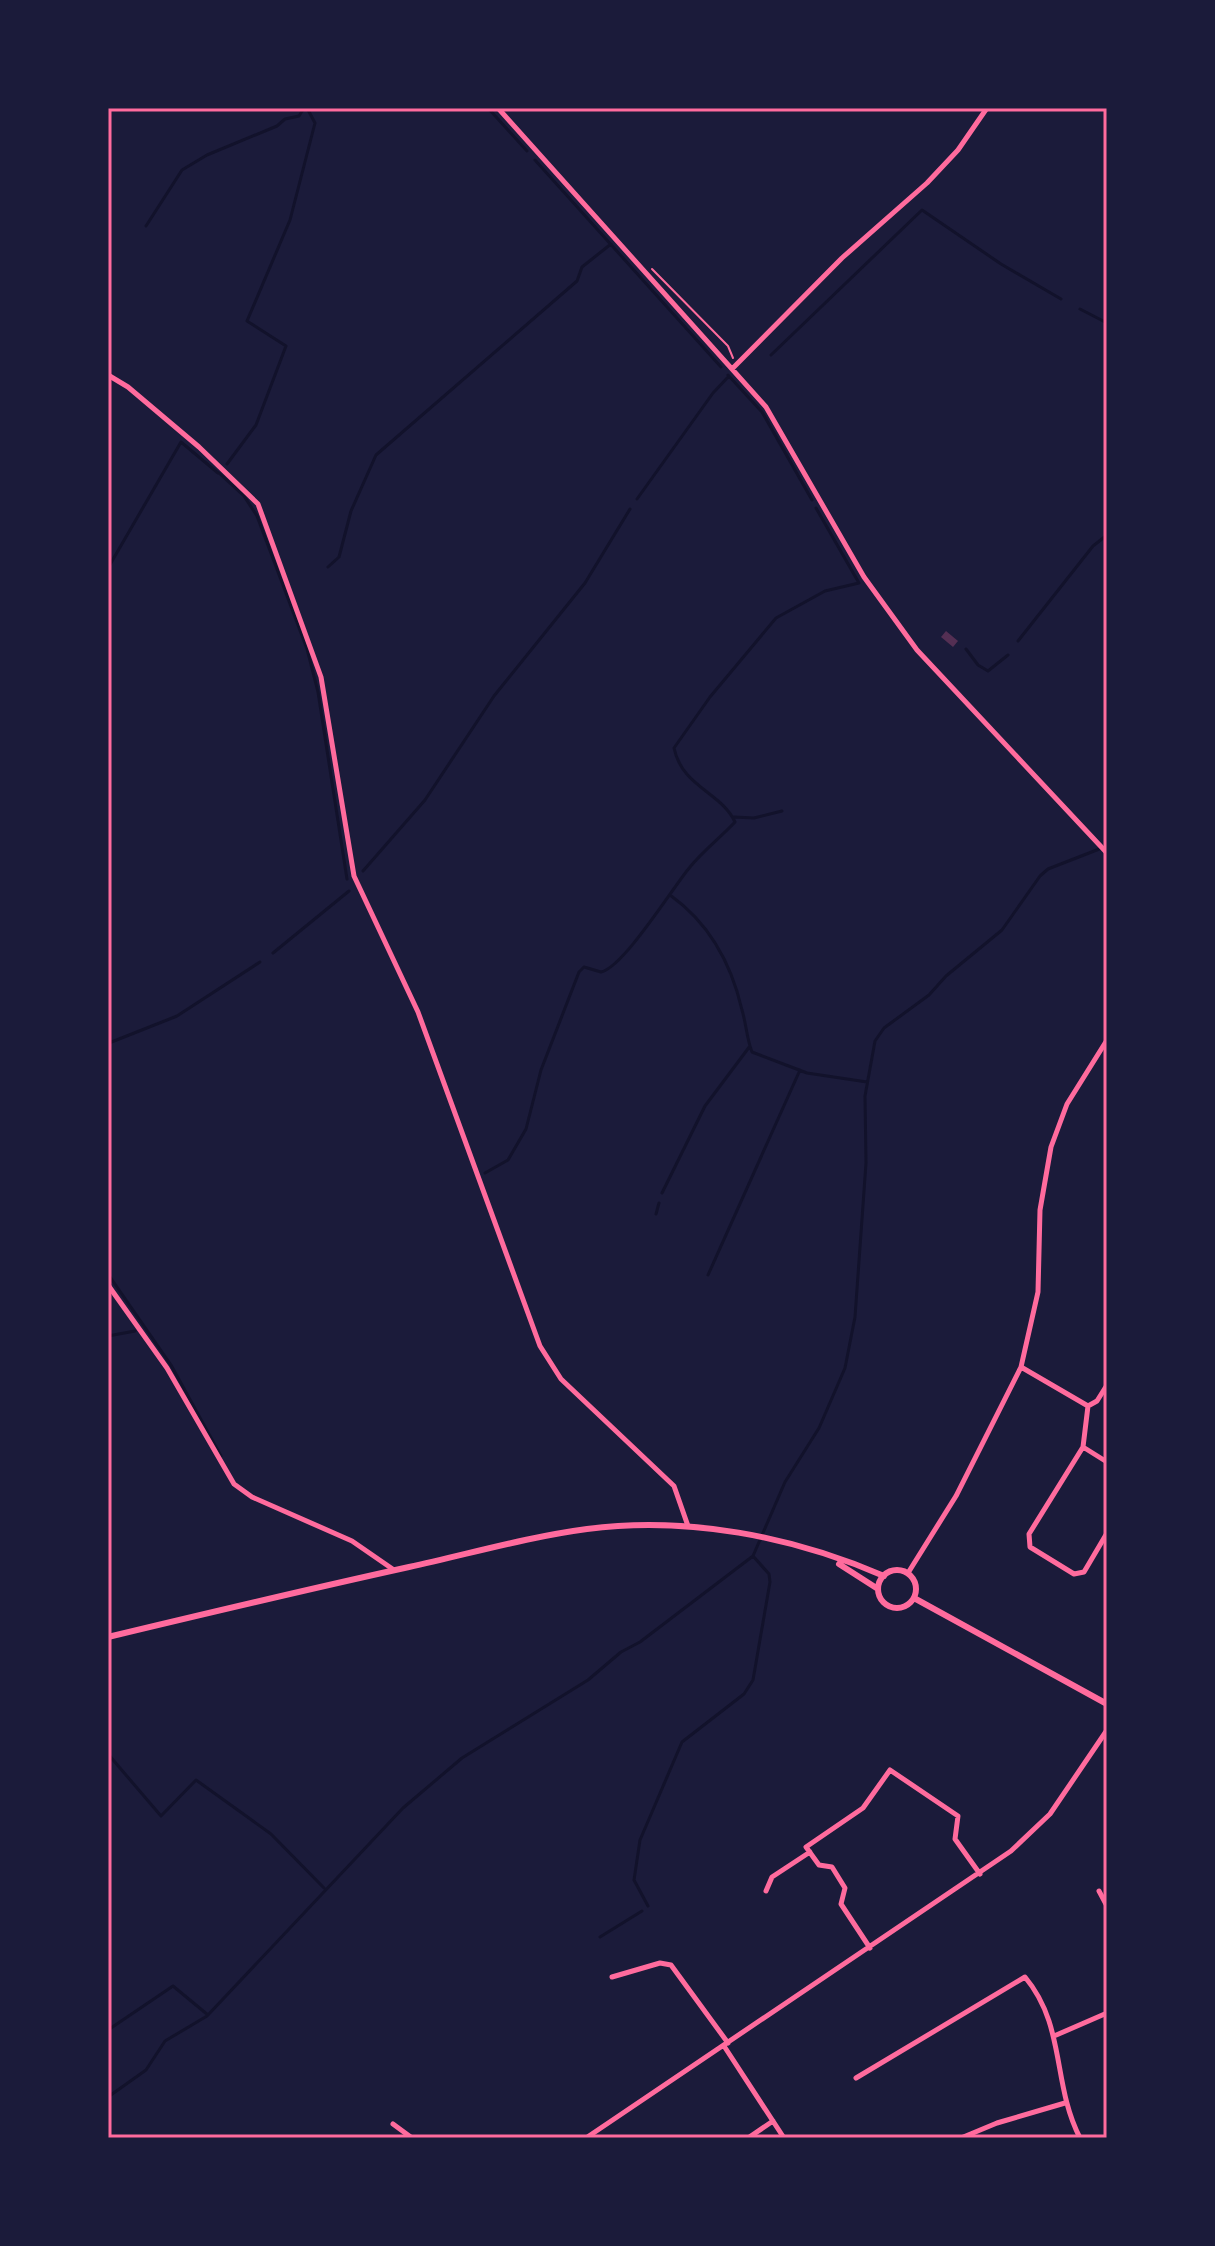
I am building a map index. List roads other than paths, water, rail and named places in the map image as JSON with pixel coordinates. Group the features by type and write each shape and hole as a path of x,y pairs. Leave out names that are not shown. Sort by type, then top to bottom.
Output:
{"street":[{"path":"498,108 771,416 887,611 938,674 1107,853"},
{"path":"732,369 842,258 927,183 958,150 987,108"},
{"path":"108,375 128,387 199,447 258,504 321,677 348,857 355,881 418,1012 540,1346 561,1379 674,1486 688,1526"},
{"path":"908,1573 956,1496 1021,1367 1038,1292 1040,1210 1051,1147 1067,1104 1107,1040"},
{"path":"108,1285 167,1368 234,1484 252,1497 352,1541 395,1570"},
{"path":"1021,1367 1088,1406"},
{"path":"1088,1406 1097,1401 1107,1385"},
{"path":"1088,1406 1083,1447 1029,1534 1030,1547 1074,1574 1084,1572 1107,1533"},
{"path":"1083,1447 1107,1462"},
{"path":"108,1637 395,1570 589,1529 688,1526 769,1539 884,1576"},
{"path":"822,1555 878,1589 885,1604 893,1608 909,1605 917,1589 908,1573 895,1570 884,1576 878,1589"},
{"path":"914,1598 1107,1704"},
{"path":"586,2138 1011,1851 1050,1814 1107,1730"},
{"path":"870,1948 841,1904 845,1888 832,1867 819,1865 806,1847 863,1808 890,1770 958,1816 955,1839 980,1874"},
{"path":"766,1891 772,1877 810,1852"},
{"path":"1099,1891 1107,1906"},
{"path":"612,1977 660,1963 671,1965 726,2044 784,2138"},
{"path":"856,2078 1025,1977 1046,2009 1054,2036 1065,2103 1080,2138"},
{"path":"1054,2036 1107,2013"},
{"path":"961,2138 997,2123 1065,2103"},
{"path":"748,2138 773,2121"},
{"path":"393,2124 412,2138"}],"waterway":[{"path":"146,226 182,170 207,155 277,126 285,119 299,116 304,108"},
{"path":"227,464 256,425 286,346 247,321 290,220 315,123 307,108"},
{"path":"488,108 527,151"},
{"path":"535,160 721,367"},
{"path":"771,355 922,210 1001,264 1061,299"},
{"path":"328,567 339,557 351,511 376,455 577,281 582,267 611,244"},
{"path":"1080,309 1107,323"},
{"path":"728,375 761,411"},
{"path":"637,499 713,393 729,376"},
{"path":"762,412 812,500"},
{"path":"108,568 181,442 218,473"},
{"path":"219,473 244,496 257,516 307,649 318,692 347,879"},
{"path":"485,1173 508,1160 526,1129 541,1070 579,972 584,967 601,972 611,967 648,925 690,867 735,822 721,803 685,772 674,748 710,697 776,618 825,591 859,583 816,508"},
{"path":"363,871 425,800 494,696 585,583 630,509"},
{"path":"1018,641 1093,546 1107,535"},
{"path":"966,649 978,665 988,671 1008,655"},
{"path":"734,817 754,818 782,811"},
{"path":"108,2097 146,2070 165,2041 207,2016 403,1808 462,1758 588,1680 621,1652 640,1642 753,1556 785,1482 819,1428 845,1368 855,1317 866,1163 865,1096 875,1041 884,1028 929,995 946,976 1002,930 1048,869 1107,846"},
{"path":"273,953 349,891"},
{"path":"670,895 696,918 725,960 737,992 752,1052 807,1073 867,1082"},
{"path":"109,1043 177,1016 260,962"},
{"path":"662,1193 705,1106 750,1046"},
{"path":"708,1275 800,1070"},
{"path":"656,1214 659,1203"},
{"path":"108,1274 171,1365 221,1456"},
{"path":"108,1336 135,1331"},
{"path":"648,1906 634,1880 640,1840 682,1742 744,1694 753,1680 770,1582 769,1574 753,1556"},
{"path":"108,1754 161,1816 196,1780 271,1834 324,1888"},
{"path":"600,1937 642,1911"},
{"path":"108,2030 173,1986 208,2015"}]}
